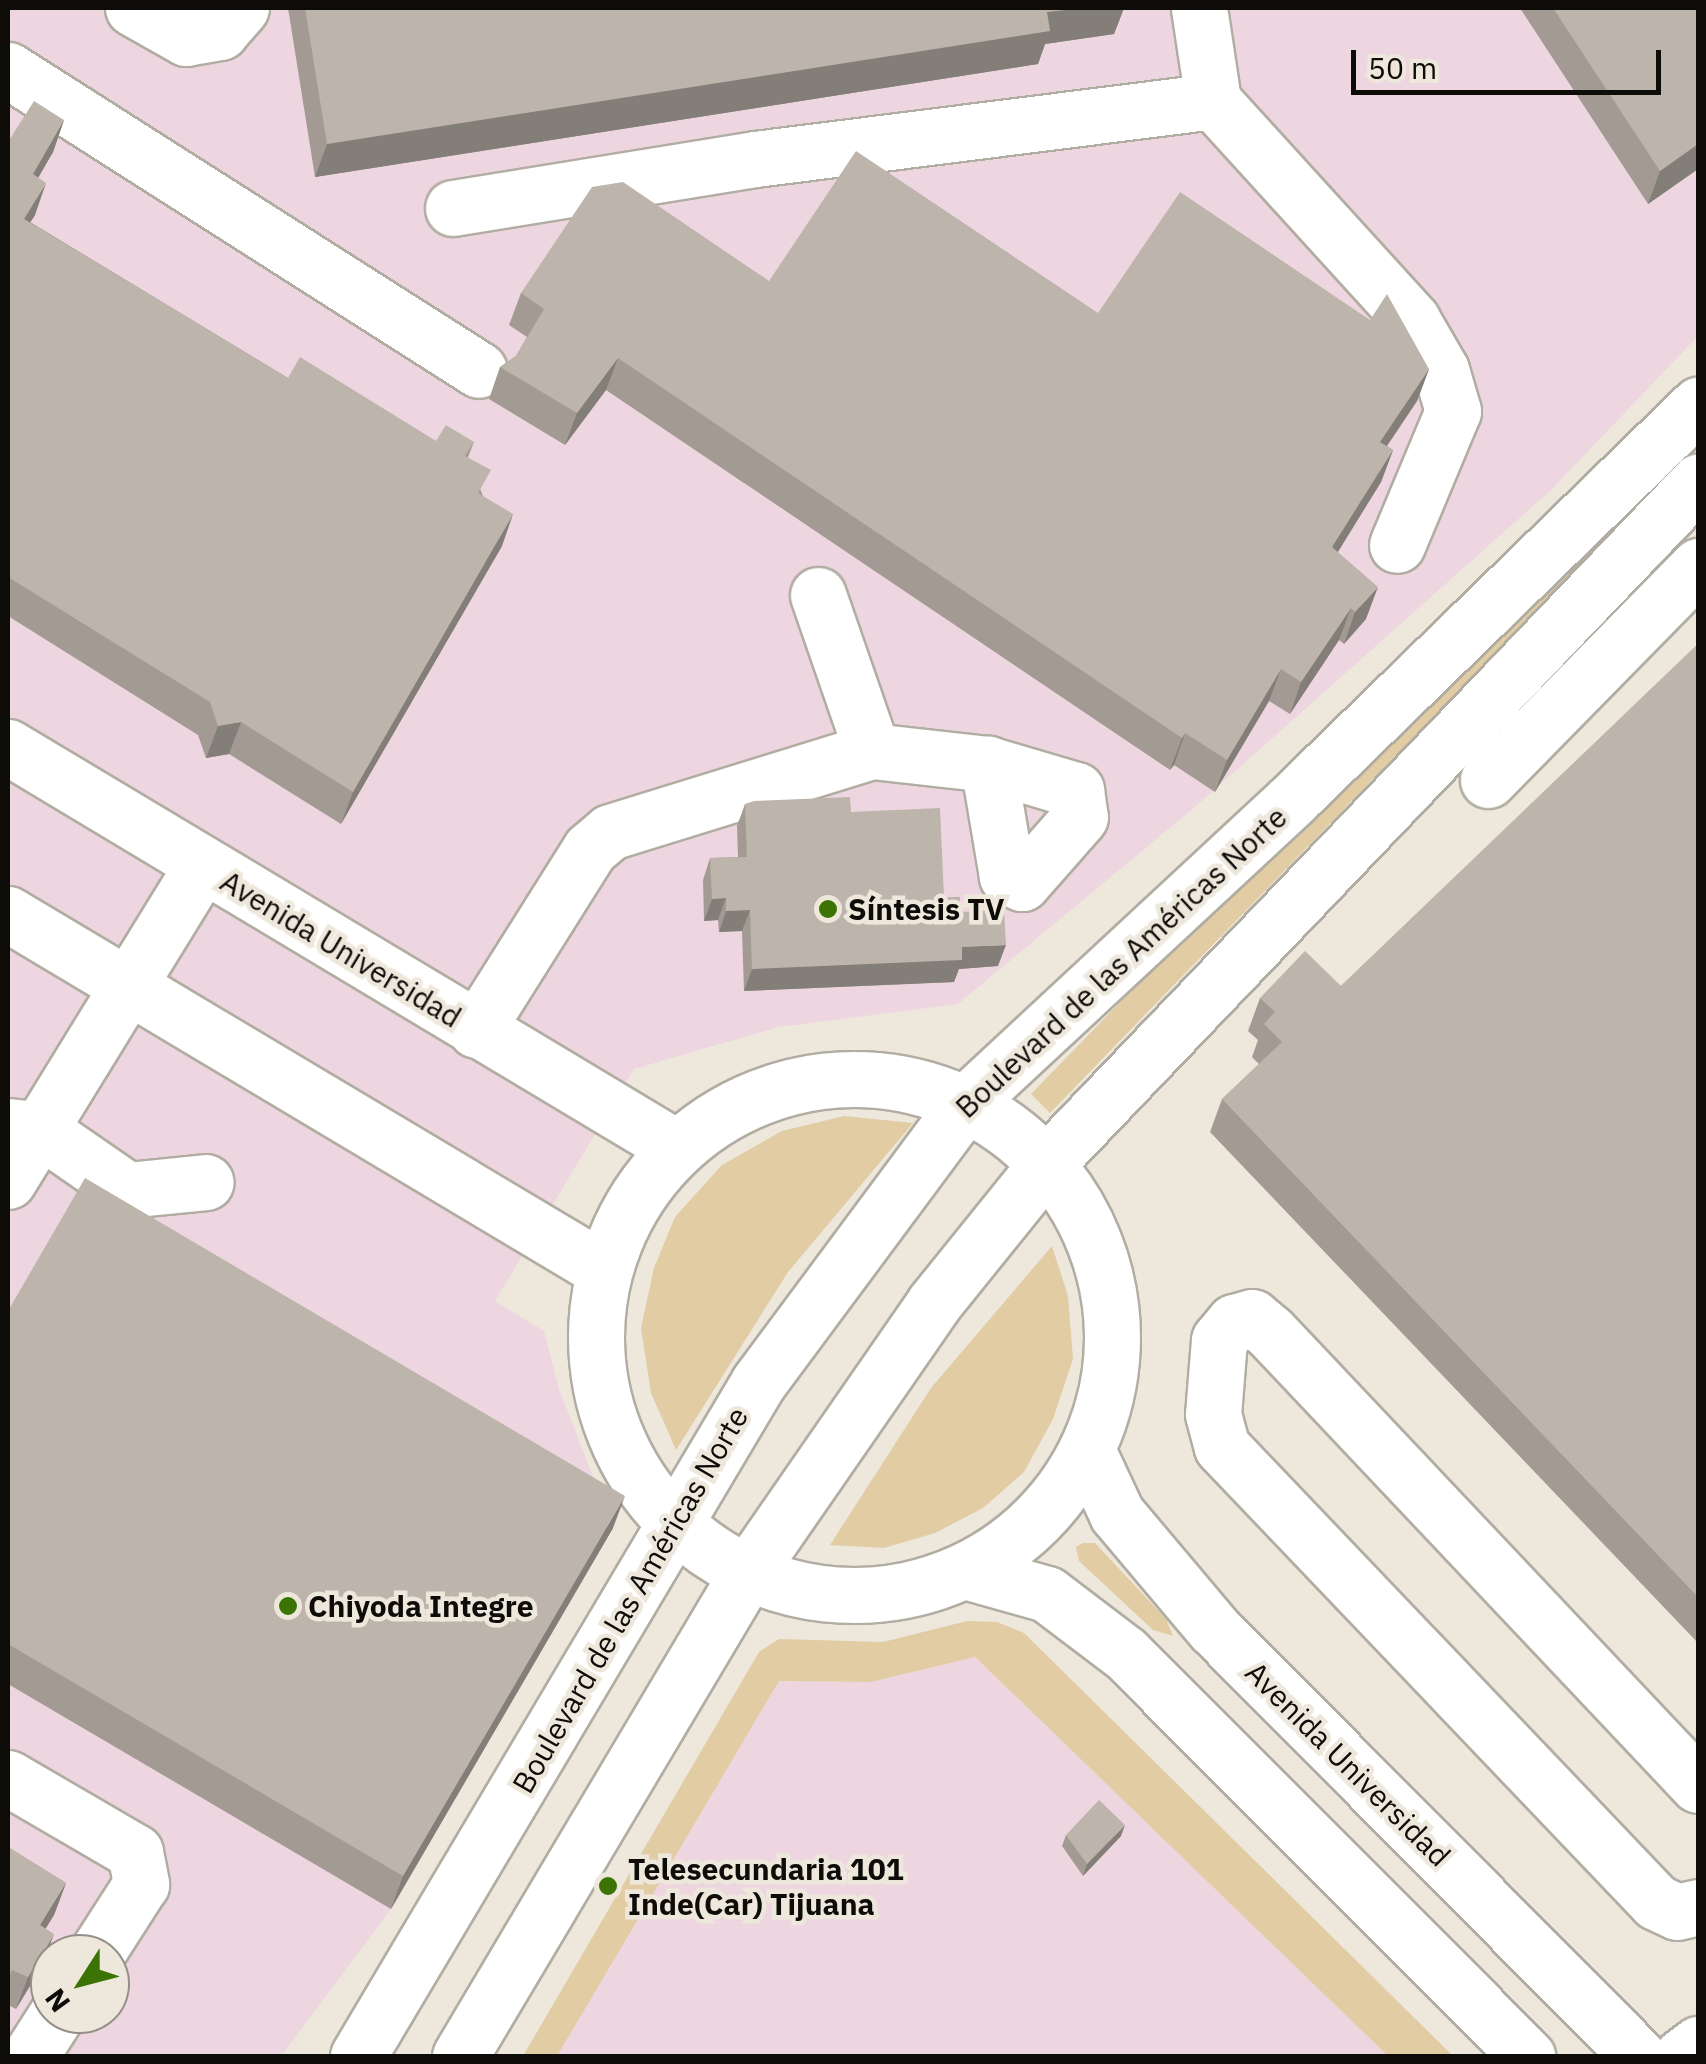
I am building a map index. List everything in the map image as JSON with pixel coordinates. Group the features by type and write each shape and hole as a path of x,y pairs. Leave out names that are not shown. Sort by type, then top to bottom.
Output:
{"street":[{"path":"133,8 186,38 220,32 242,8"},
{"path":"1199,8 1214,101 1412,320 1441,370 1454,411 1397,545"},
{"path":"8,70 480,370"},
{"path":"453,208 755,159 1214,101"},
{"name":"Boulevard de las Américas Norte","path":"358,2056 758,1383 965,1104 1294,798 1698,405"},
{"path":"460,2056 748,1572 934,1303 1046,1164 1698,482"},
{"path":"1488,780 1698,566"},
{"path":"818,595 872,751"},
{"name":"Avenida Universidad","path":"8,747 676,1148"},
{"path":"476,1030 590,849 610,832 872,751 988,764"},
{"path":"8,1181 23,1128 128,988 203,864"},
{"path":"8,914 604,1270"},
{"path":"845,1078 907,1084 965,1104 1046,1164 1081,1214 1106,1286 1112,1332 1106,1392 1087,1450 1036,1520 965,1571 912,1589 857,1596 801,1590 748,1572 674,1522 621,1448 605,1405 596,1315 604,1270 637,1197 676,1148 726,1111 784,1088 845,1078"},
{"path":"23,1128 126,1190 177,1180 206,1182"},
{"path":"1698,1785 1270,1332 1252,1317 1234,1322 1219,1340 1213,1414 1222,1447 1656,1902 1676,1912 1698,1908"},
{"name":"Avenida Universidad","path":"1087,1450 1116,1514 1189,1602 1638,2056"},
{"path":"965,1571 1047,1594 1126,1654 1527,2056"},
{"path":"8,1778 135,1852 141,1884 109,1934"},
{"path":"30,2056 44,2034"},
{"path":"1682,2056 1698,2044"}],"shaded area":[{"path":"8,8 1698,8 1698,336 1551,490 1196,806 958,1004 779,1027 634,1069 495,1301 544,1331 559,1389 613,1528 391,1909 281,2056 8,2056"},
{"path":"1698,443 1050,1113 1031,1094 1282,836"},
{"path":"844,1116 913,1123 788,1272 676,1450 651,1393 641,1328 654,1268 675,1217 722,1165 782,1131"},
{"path":"1052,1246 1068,1296 1073,1359 1053,1419 1024,1472 983,1508 935,1533 884,1548 830,1545 931,1388"},
{"path":"1095,1543 1166,1619 1173,1636 1153,1630 1079,1561 1076,1547"},
{"path":"967,1621 997,1622 1024,1633 1453,2056 1388,2056 975,1657 871,1682 779,1681 557,2056 523,2056 759,1652 779,1639 883,1642"},
{"path":"975,1657 1388,2056 555,2056 779,1681 871,1682"}],"building":[{"path":"305,8 1082,8 1047,12 1050,31 327,144"},
{"path":"1553,8 1698,8 1698,144 1660,171"},
{"path":"34,101 64,120 33,174 46,183 24,219 288,378 300,357 436,441 446,425 474,442 465,456 491,470 478,493 513,514 353,792 241,722 218,726 210,702 8,577 8,142"},
{"path":"856,151 1098,313 1180,192 1370,320 1387,294 1429,369 1380,442 1393,450 1332,547 1378,587 1355,612 1351,608 1301,682 1281,669 1227,760 1185,733 1182,738 618,358 577,413 500,367 516,356 544,309 521,293 592,187 623,182 769,281"},
{"path":"1698,644 1698,1597 1222,1099 1282,1042 1264,1024 1275,1012 1260,998 1305,951 1341,986"},
{"path":"850,797 851,812 940,808 944,897 960,897 960,912 1004,910 1006,945 962,947 962,960 752,969 750,910 726,911 726,898 712,899 710,858 747,857 745,804"},
{"name":"Chiyoda Integre","path":"85,1178 625,1496 403,1876 8,1644 8,1311"},
{"path":"1099,1800 1125,1825 1087,1864 1066,1835"},
{"path":"8,1847 66,1883 40,1925 54,1934 30,1934 28,1977 12,1970 8,1978"}],"place":[{"name":"Síntesis TV","path":"828,909"},
{"name":"Chiyoda Integre","path":"288,1606"},
{"name":"Telesecundaria 101 Inde(Car) Tijuana","path":"608,1886"}]}
